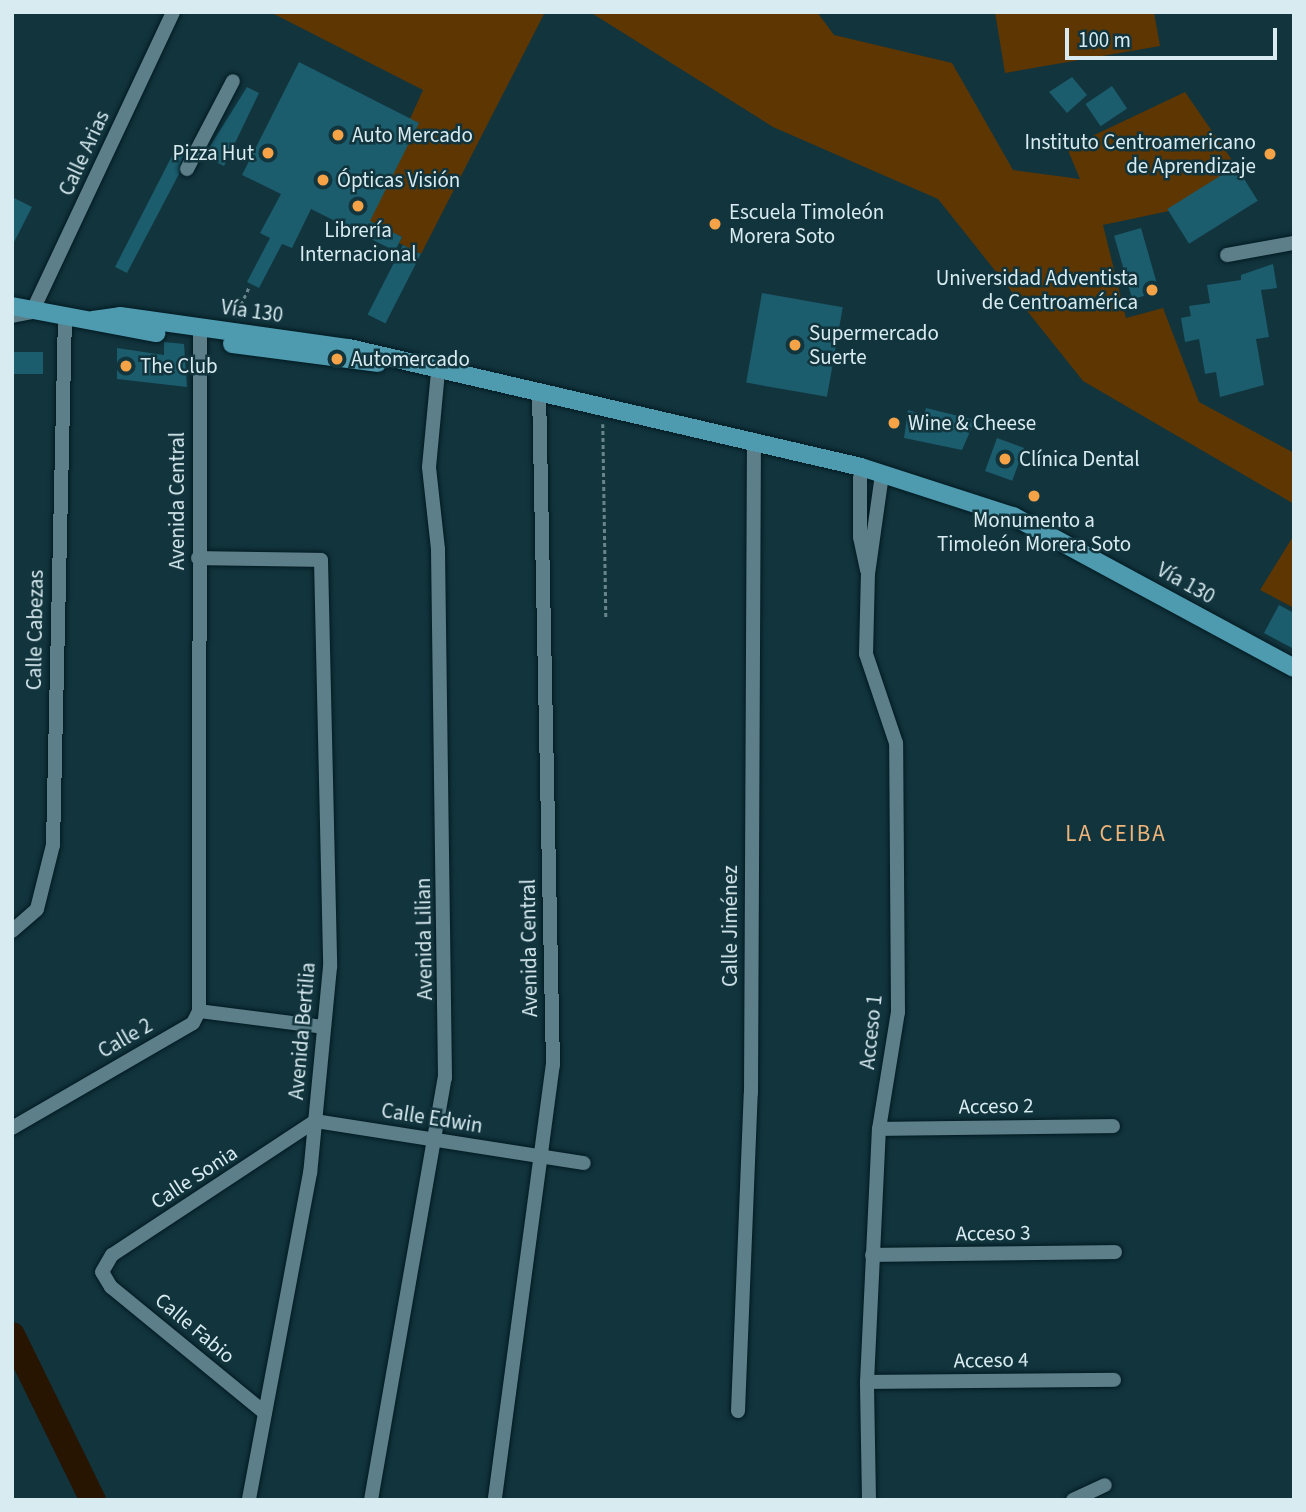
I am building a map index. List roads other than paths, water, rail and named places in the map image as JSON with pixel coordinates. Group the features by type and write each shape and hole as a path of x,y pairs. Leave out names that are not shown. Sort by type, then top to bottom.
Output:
{"main road":[{"name":"Vía 130","path":"12,306 65,317 200,333 403,364 604,407 626,413 650,428 753,446 940,494 1013,516 1294,668"},
{"name":"Vía 130","path":"753,446 860,477 940,494"}],"street":[{"name":"Calle Arias","path":"32,312 173,12"},
{"path":"187,169 233,80"},
{"path":"1227,255 1294,243"},
{"path":"12,316 32,312"},
{"name":"Calle Cabezas","path":"12,931 41,901 53,845 65,317"},
{"name":"Avenida Central","path":"199,1011 200,333"},
{"name":"Avenida Lilian","path":"371,1500 437,1139 446,1004 438,549 429,467 438,372"},
{"name":"Avenida Central","path":"495,1498 542,1159 552,1065 539,393"},
{"name":"Calle Jiménez","path":"738,1411 751,1093 753,446"},
{"name":"Acceso 1","path":"860,477 860,537 868,574"},
{"name":"Acceso 1","path":"869,1500 867,1382 878,1129 898,1012 896,743 868,670 868,574 881,482"},
{"name":"Avenida Bertilia","path":"198,558 321,560 330,967 315,1121 248,1500"},
{"path":"199,1011 324,1027"},
{"name":"Calle 2","path":"12,1128 193,1023 199,1011"},
{"name":"Calle Edwin","path":"315,1121 437,1139 542,1159 584,1163"},
{"name":"Calle Sonia","path":"102,1272 112,1255 315,1121"},
{"name":"Acceso 2","path":"878,1129 1114,1126"},
{"name":"Acceso 3","path":"872,1255 1115,1252"},
{"name":"Calle Fabio","path":"102,1272 111,1287 265,1413"},
{"name":"Acceso 4","path":"867,1382 1114,1380"},
{"path":"1073,1500 1105,1485"}],"waterway":[{"path":"12,1335 93,1500"}],"place":[{"name":"Auto Mercado","path":"338,135"},
{"name":"Pizza Hut","path":"268,153"},
{"name":"Instituto Centroamericano de Aprendizaje","path":"1270,154"},
{"name":"Ópticas Visión","path":"323,180"},
{"name":"Librería Internacional","path":"358,206"},
{"name":"Escuela Timoleón Morera Soto","path":"715,224"},
{"name":"Universidad Adventista de Centroamérica","path":"1152,290"},
{"name":"Supermercado Suerte","path":"795,345"},
{"name":"Automercado","path":"337,359"},
{"name":"The Club","path":"126,366"},
{"name":"Wine & Cheese","path":"894,423"},
{"name":"Clínica Dental","path":"1005,459"},
{"name":"Monumento a Timoleón Morera Soto","path":"1034,496"}],"district":[{"name":"LA CEIBA","path":"1116,834"}]}
